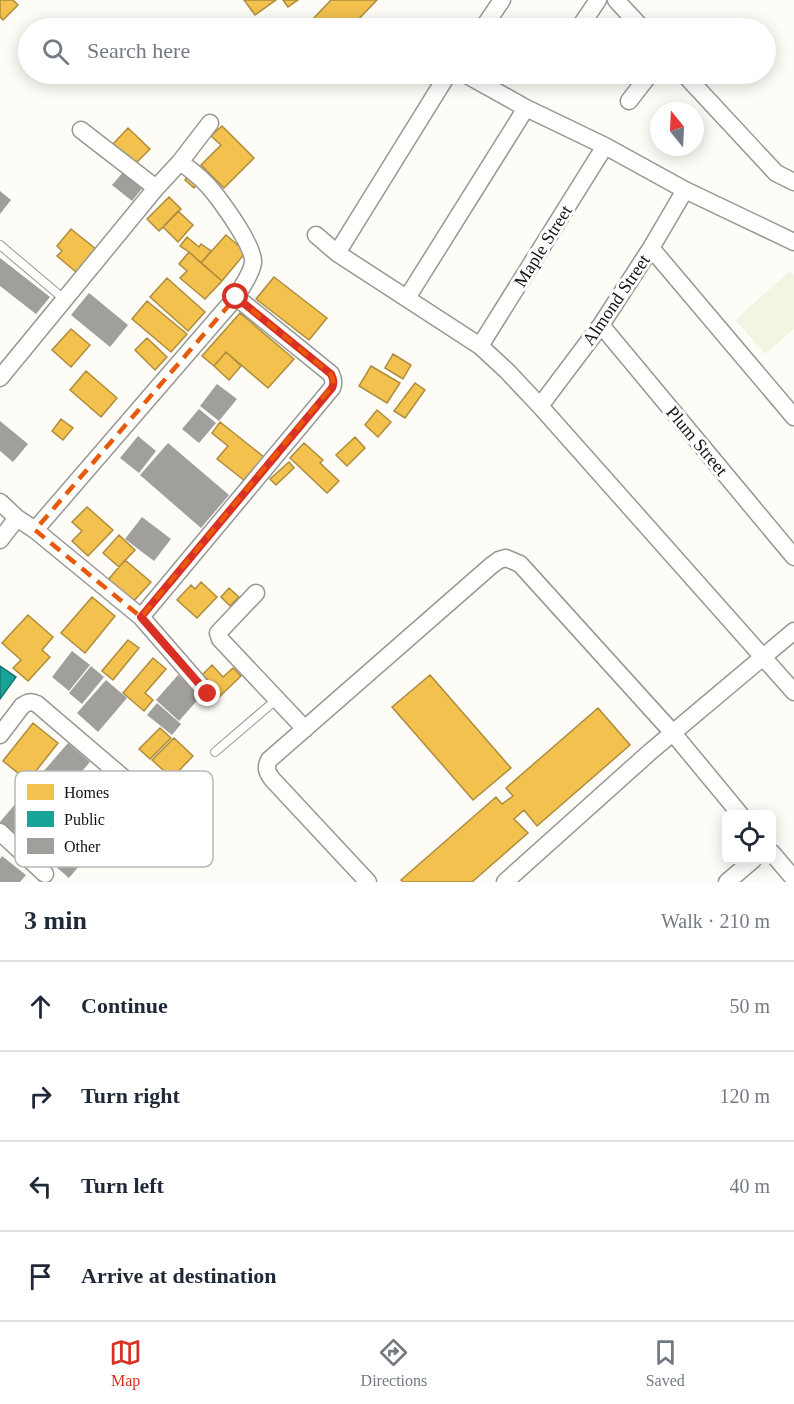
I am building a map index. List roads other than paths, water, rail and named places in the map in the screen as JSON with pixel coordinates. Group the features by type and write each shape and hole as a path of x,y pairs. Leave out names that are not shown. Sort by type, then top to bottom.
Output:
{"street":[{"path":"490,18 502,0"},
{"path":"586,18 598,0"},
{"path":"616,0 633,18"},
{"path":"337,254 442,84"},
{"path":"483,84 685,190 794,242"},
{"path":"629,101 642,84"},
{"path":"693,84 776,173 794,182"},
{"path":"407,298 526,108"},
{"path":"0,378 210,123"},
{"path":"81,130 156,189"},
{"name":"Maple Street","path":"480,346 605,147"},
{"path":"35,530 236,297 254,261 247,240 214,193 180,162"},
{"name":"Almond Street","path":"540,406 601,325 685,190"},
{"path":"316,235 337,254 480,346 507,371 794,692"},
{"path":"651,248 794,417"},
{"path":"141,617 334,384 331,374 236,297"},
{"name":"Plum Street","path":"601,325 794,557"},
{"path":"0,502 141,617 208,694"},
{"path":"0,540 17,518"},
{"path":"368,882 267,772 266,766 269,760 492,565 506,558 520,564 673,733 737,810"},
{"path":"256,593 218,633 220,639 305,729"},
{"path":"505,882 673,733 794,631"},
{"path":"0,735 22,706 27,702 32,702 115,771"},
{"path":"0,832 15,846"},
{"path":"776,859 794,879"},
{"path":"727,882 748,864"},
{"path":"38,867 45,874"}],"lane":[{"path":"0,245 64,300"},
{"path":"215,752 277,699"}]}
